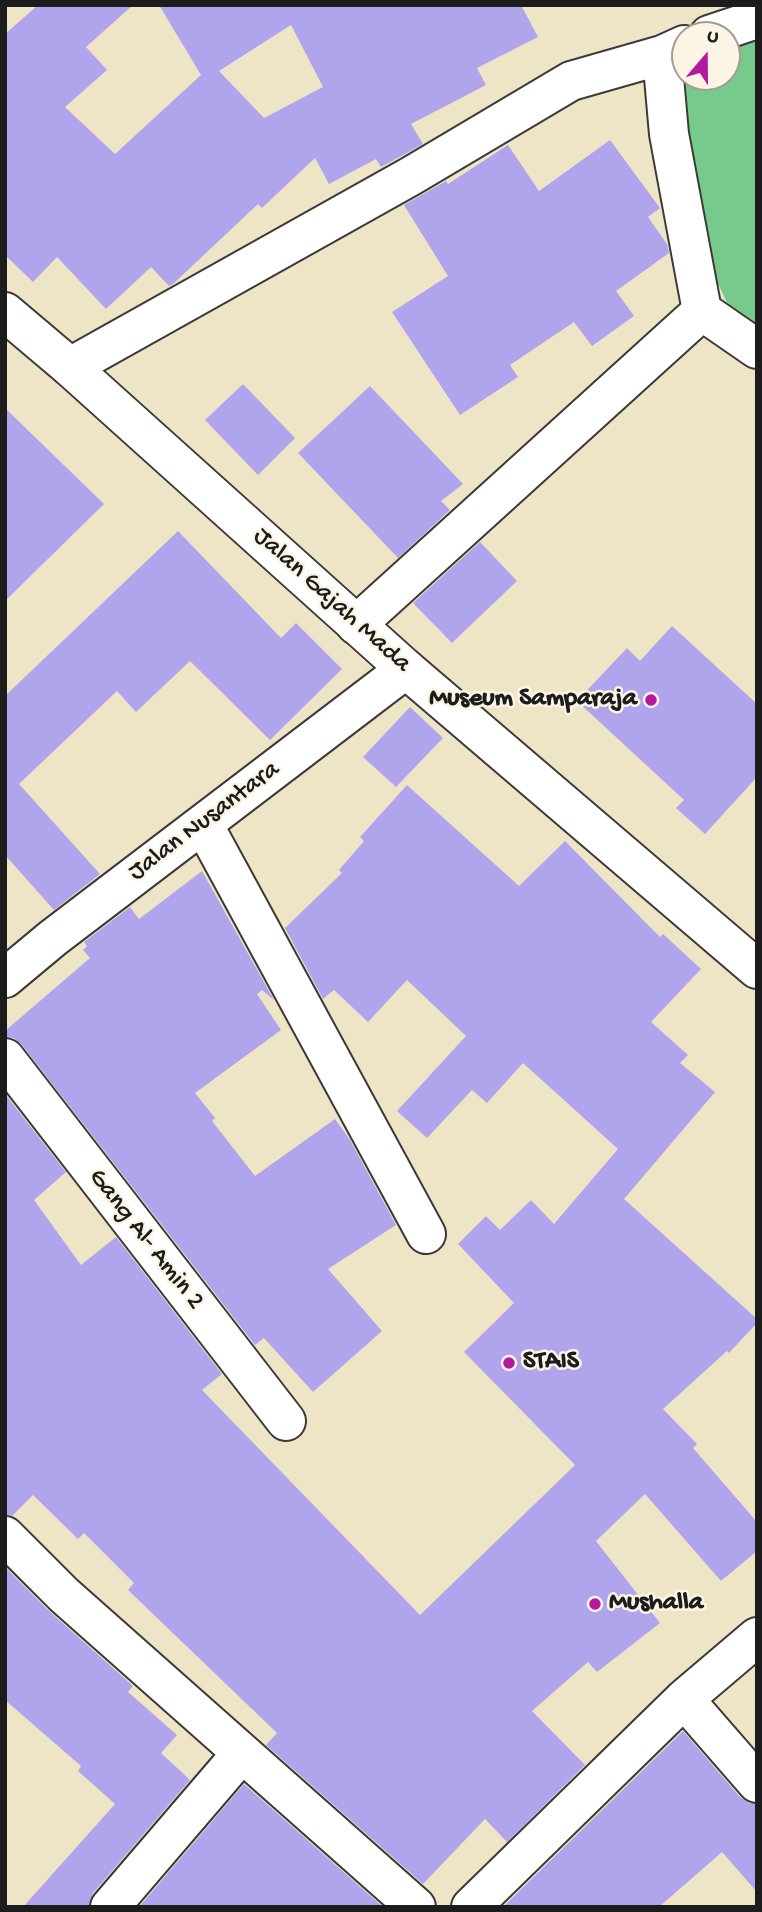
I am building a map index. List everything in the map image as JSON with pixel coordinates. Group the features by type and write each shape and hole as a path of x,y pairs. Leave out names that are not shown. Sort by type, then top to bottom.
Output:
{"street":[{"path":"70,367 411,176 571,81 671,51"},
{"path":"671,91 669,134 702,311 757,349"},
{"path":"356,625 702,311"},
{"name":"Jalan Gajah Mada","path":"5,312 70,367 406,669 757,969"},
{"name":"Jalan Nusantara","path":"5,978 53,938 406,669"},
{"path":"203,824 426,1234"},
{"name":"Gang Al- Amin 2","path":"5,1058 286,1421"},
{"path":"5,1536 64,1595 416,1907"},
{"path":"471,1907 684,1699 757,1637"},
{"path":"684,1699 757,1783"},
{"path":"110,1907 242,1753"}],"green space":[{"path":"757,39 757,333 731,311 713,273 697,207 681,91 741,91 741,44"}],"building":[{"path":"38,5 133,5 86,47 107,70 65,107 115,154 201,75 159,5 521,5 538,37 477,68 486,85 411,124 423,144 381,167 376,159 329,184 315,158 262,208 258,204 173,284 169,286 151,267 106,309 57,257 33,282 5,255 5,34","holes":["291,25 323,87 264,118 219,71"]},
{"path":"610,140 660,208 648,217 667,244 669,253 616,291 634,316 592,346 574,322 510,365 518,377 460,415 392,312 448,276 404,205 446,181 448,184 508,145 539,191"},
{"path":"243,384 295,438 258,475 205,420"},
{"path":"370,386 463,484 441,501 450,510 398,558 298,453"},
{"path":"5,408 104,504 5,601"},
{"path":"178,531 281,638 296,623 342,669 270,740 190,661 136,712 117,691 19,784 100,874 54,910 5,855 5,696"},
{"path":"480,542 517,581 452,643 413,603"},
{"path":"672,626 757,704 757,777 705,834 676,808 684,800 577,701 627,648 640,661"},
{"path":"410,707 443,738 396,787 363,757"},
{"path":"407,785 519,886 565,841 660,937 663,934 701,969 651,1022 688,1055 680,1063 715,1092 624,1199 757,1319 757,1323 729,1353 727,1351 663,1409 697,1444 693,1448 757,1522 757,1551 721,1581 645,1494 596,1541 660,1623 597,1672 588,1662 532,1711 585,1765 507,1842 485,1819 423,1884 266,1745 277,1733 128,1590 134,1583 84,1533 78,1539 33,1495 12,1516 5,1515 5,1094 66,1172 34,1200 81,1265 116,1237 222,1374 202,1390 420,1615 575,1465 464,1352 514,1303 458,1244 486,1216 500,1230 531,1200 554,1224 618,1149 523,1063 487,1103 472,1090 427,1138 397,1111 466,1036 407,980 368,1022 334,990 323,999 285,928 342,873 339,870 364,841 360,837"},
{"path":"202,871 274,1000 262,990 257,994 281,1030 195,1093 215,1118 212,1121 255,1176 335,1119 350,1140 396,1225 328,1269 382,1331 313,1392 264,1338 255,1345 22,1045 14,1038 5,1037 5,1031 90,958 83,950 87,946 84,942 130,907 139,919"},
{"path":"5,1567 49,1611 133,1686 128,1692 177,1735 161,1753 190,1780 93,1893 89,1907 23,1907 115,1804 78,1771 81,1766 5,1700"},
{"path":"683,1731 740,1797 749,1803 757,1804 757,1892 722,1852 659,1907 503,1907"},
{"path":"244,1784 383,1907 139,1907"}],"place":[{"name":"Museum Samparaja","path":"651,700"},
{"name":"STAIS","path":"509,1363"},
{"name":"Mushalla","path":"595,1604"}]}
